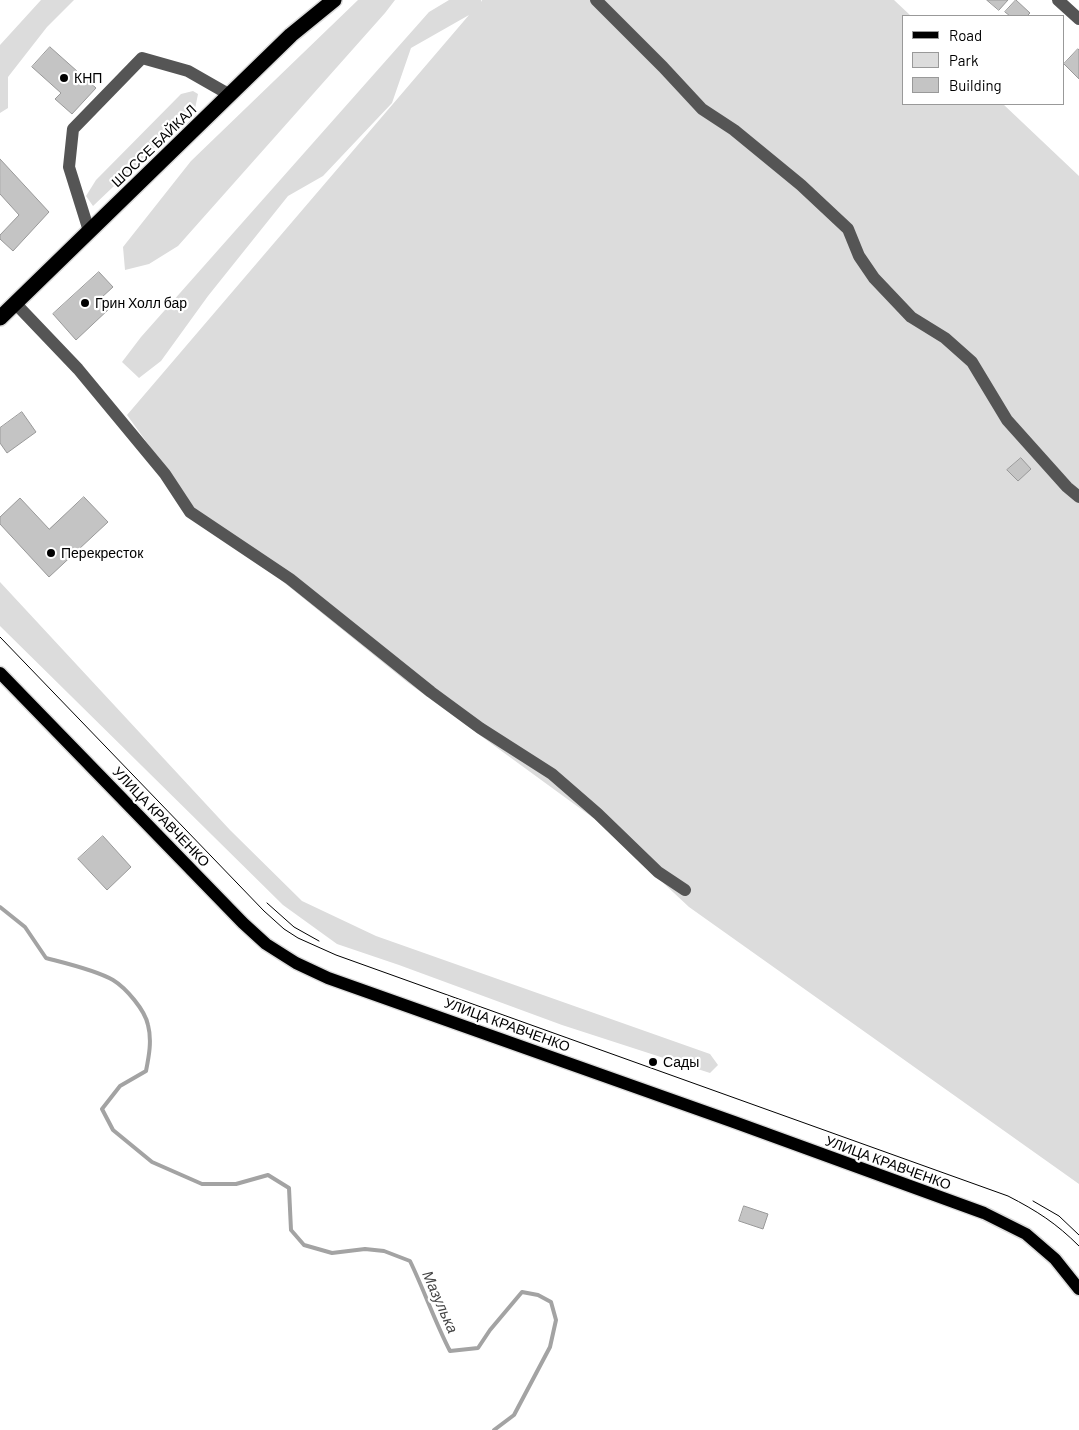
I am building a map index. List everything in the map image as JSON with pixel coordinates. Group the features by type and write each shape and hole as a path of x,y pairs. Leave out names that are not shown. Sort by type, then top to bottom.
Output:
{"highway":[{"name":"ШОССЕ БАЙКАЛ","path":"0,318 291,35 334,0"}],"main road":[{"name":"УЛИЦА КРАВЧЕНКО","path":"0,673 243,923 266,944 296,963 328,978 734,1122 984,1214 1026,1234 1055,1259 1079,1289"}],"street":[{"path":"596,0 663,67 702,110 734,130 801,185 848,229 859,256 874,278 911,317 945,338 972,362 1007,420 1079,498"},
{"path":"1058,0 1079,19"},
{"path":"89,231 70,167 73,129 142,58 188,71 230,95"},
{"path":"15,303 78,369 165,474 190,512 290,579 431,692 480,728 552,774 598,814 658,872 685,890"}],"green space":[{"path":"41,0 74,0 47,27 8,77 8,108 0,113 0,45"},
{"path":"358,0 395,0 178,246 149,264 125,270 123,247 191,161"},
{"path":"449,0 481,0 481,2 482,0 894,0 910,15 902,15 902,105 1004,105 1079,176 1079,1184 689,907 596,820 407,682 198,513 127,415 469,15 411,48 392,103 323,176 288,196 208,296 161,361 139,378 122,362 141,337 429,12"},
{"path":"193,91 198,94 195,109 93,206 86,196 96,180 181,94"},
{"path":"0,582 230,830 302,901 376,936 710,1054 718,1065 710,1073 562,1025 337,944 283,905 0,626"}],"building":[{"path":"987,0 1008,0 999,10"},
{"path":"1016,0 1030,13 1028,15 1009,15 1005,12"},
{"name":"КНП","path":"50,47 96,88 72,114 55,99 61,93 32,67"},
{"path":"1079,50 1079,79 1064,64"},
{"path":"0,159 49,212 13,251 0,239 0,235 19,215 0,194"},
{"name":"Грин Холл бар","path":"99,272 113,287 101,298 110,308 76,340 53,314"},
{"path":"22,412 36,432 7,453 0,443 0,428"},
{"path":"1021,458 1031,469 1018,481 1007,470"},
{"name":"Перекресток","path":"84,497 108,522 49,577 0,524 0,517 20,498 49,529"},
{"path":"103,836 131,867 107,890 78,859"},
{"path":"744,1206 768,1214 763,1229 739,1221"}],"waterway":[{"name":"Мазулька","path":"0,907 25,927 46,958 106,976 118,984 139,1006 146,1019 150,1036 146,1071 120,1086 102,1109 113,1130 152,1162 202,1184 236,1184 268,1175 289,1188 291,1230 304,1245 332,1253 365,1249 384,1251 410,1261 450,1351 478,1348 490,1330 522,1292 538,1295 551,1302 556,1320 550,1347 514,1415 494,1430"}],"tram line":[{"path":"0,637 264,911 284,929 298,938 336,955 1008,1196 1046,1218 1079,1246"},
{"path":"267,903 294,927 319,941"},
{"path":"1033,1201 1059,1216 1079,1235"}],"place":[{"name":"КНП","path":"64,78"},
{"name":"Грин Холл бар","path":"85,303"},
{"name":"Перекресток","path":"51,553"},
{"name":"Сады","path":"653,1062"}]}
